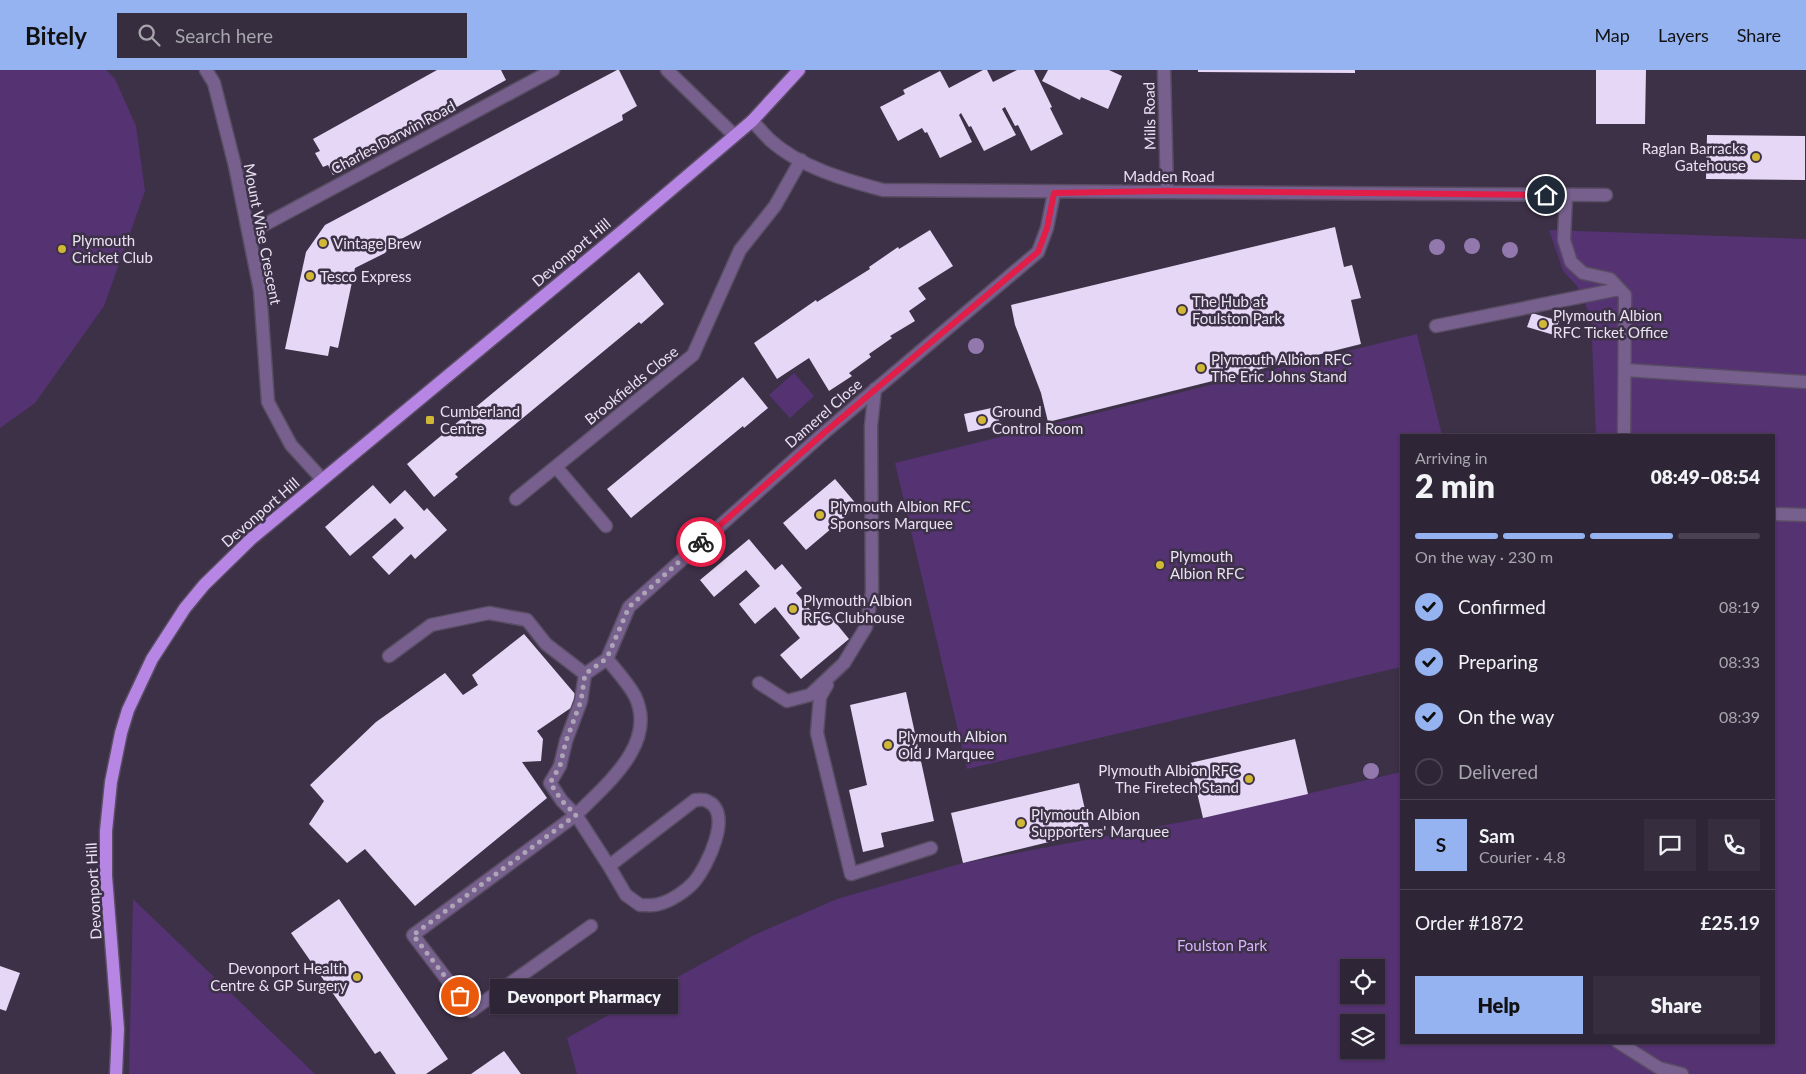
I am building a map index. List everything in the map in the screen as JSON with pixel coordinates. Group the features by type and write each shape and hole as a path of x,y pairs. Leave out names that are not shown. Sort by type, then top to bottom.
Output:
{"main road":[{"name":"Devonport Hill","path":"116,1074 118,1029 106,876 106,831 111,782 121,733 128,710 152,659 191,601 251,539 752,121 799,70"}],"street":[{"name":"Mount Wise Crescent","path":"206,70 214,83 235,166 260,290 268,402 291,445 322,480"},
{"name":"Charles Darwin Road","path":"248,233 530,76 553,70"},
{"path":"667,70 734,135"},
{"name":"Mills Road","path":"1164,70 1167,191"},
{"name":"Madden Road","path":"752,121 771,141 801,160 839,179 882,190 1054,193 1167,191 1606,196"},
{"name":"Brookfields Close","path":"516,499 693,355 740,250 775,206 801,160"},
{"name":"Damerel Close","path":"607,658 629,607 825,432 1038,252 1047,228 1054,193"},
{"path":"1566,195 1564,240 1571,262 1583,273 1610,279 1625,295 1624,434"},
{"path":"1436,326 1619,289"},
{"path":"1625,370 1806,382"},
{"path":"759,682 787,701 810,695 844,663 866,627 872,592 871,426 876,389"},
{"path":"556,467 606,526"},
{"path":"1775,514 1806,515"},
{"path":"389,656 432,625 489,613 527,620 546,644 585,674"},
{"path":"591,926 472,1011 413,935 576,815 622,768 640,734 640,713 634,695 607,658 585,674 581,701 566,741 560,766 550,783 562,801 576,815 626,895 640,905 659,904 676,896 694,882 708,860 720,824 717,810 707,801 695,800 609,866"},
{"path":"834,672 820,696 818,733 851,874 931,848"},
{"path":"1621,1044 1659,1068 1682,1074"}],"green space":[{"name":"Plymouth Cricket Club","path":"0,70 106,70 115,79 136,126 145,191 104,306 35,403 0,428"},
{"name":"Foulston Park","path":"1549,230 1806,239 1806,1074 577,1074 567,1038 754,935 837,899 963,863 1203,818 1400,772 1400,1044 1775,1044 1775,434 1596,434 1591,317 1577,286 1563,271"},
{"name":"Plymouth Albion RFC","path":"1417,334 1442,434 1400,434 1400,667 967,769 895,463"},
{"path":"794,373 814,396 790,418 769,395"},
{"path":"133,899 315,1074 129,1074"}],"building":[{"path":"437,70 501,70 506,80 333,175 328,165 323,167 315,153 320,151 313,139"},
{"path":"619,70 637,106 622,115 623,120 392,244 385,253 355,268 338,348 330,346 328,356 285,349 306,252 325,225"},
{"path":"983,70 987,70 993,82 1017,70 1034,70 1063,134 1031,151 1018,125 1015,126 1005,107 1002,109 1016,135 984,151 971,126 969,127 961,113 959,115 972,142 940,158 927,132 925,133 922,128 898,141 880,107 905,94 903,90 940,71 949,88"},
{"path":"1048,70 1109,70 1122,76 1108,109 1081,97 1080,100 1042,81"},
{"path":"1198,70 1355,70 1355,73 1198,72"},
{"path":"1596,70 1646,70 1645,124 1596,124"},
{"name":"Raglan Barracks Gatehouse","path":"1707,135 1805,136 1805,180 1706,179"},
{"name":"The Hub at Foulston Park","path":"1335,227 1344,267 1352,265 1361,298 1351,300 1361,344 1048,422 1041,393 1015,325 1011,305"},
{"path":"930,230 953,266 918,288 926,299 909,311 915,321 890,336 892,338 869,354 871,357 849,373 852,376 829,391 809,358 777,379 754,343 816,300 817,302 870,269 869,267 898,247 899,249"},
{"path":"639,272 664,304 641,324 639,322 455,474 458,477 434,497 407,464"},
{"name":"Plymouth Albion RFC Ticket Office","path":"1532,313 1559,321 1554,335 1527,327"},
{"path":"743,377 768,408 744,428 743,426 631,518 607,489"},
{"name":"Ground Control Room","path":"996,407 1000,425 968,432 964,414"},
{"name":"Plymouth Albion RFC Sponsors Marquee","path":"835,479 858,506 806,550 783,523"},
{"path":"373,485 390,504 405,490 424,511 427,508 447,530 415,559 411,554 389,575 372,557 404,528 395,518 350,556 325,527"},
{"name":"Plymouth Albion RFC Clubhouse","path":"749,539 775,570 782,564 802,588 796,593 817,618 826,611 849,639 801,679 780,655 800,638 775,607 755,624 739,604 760,586 746,570 714,597 700,580"},
{"path":"524,634 581,701 537,731 543,739 541,761 522,762 547,798 415,906 365,849 347,863 309,824 324,801 310,785 376,722 445,673 463,695 478,685 472,675"},
{"name":"Plymouth Albion Old J Marquee","path":"906,692 934,821 881,833 884,847 863,852 849,790 867,785 850,705"},
{"name":"Plymouth Albion RFC The Firetech Stand","path":"1295,739 1308,794 1203,818 1190,763"},
{"name":"Plymouth Albion Supporters' Marquee","path":"1079,783 1090,832 963,863 951,813"},
{"name":"Devonport Health Centre & GP Surgery","path":"339,899 448,1059 426,1074 396,1074 380,1051 375,1054 291,933"},
{"path":"0,966 20,973 6,1011 0,1009"},
{"path":"504,1051 521,1074 471,1074"}],"way so far":[{"path":"460,996 413,935 576,815 562,801 550,783 560,766 566,741 581,701 585,674 607,658 629,607 701,542"}],"place":[{"name":"Raglan Barracks Gatehouse","path":"1756,157"},
{"name":"Vintage Brew","path":"323,243"},
{"name":"Plymouth Cricket Club","path":"62,249"},
{"name":"Tesco Express","path":"310,276"},
{"name":"The Hub at Foulston Park","path":"1182,310"},
{"name":"Plymouth Albion RFC Ticket Office","path":"1543,324"},
{"name":"Plymouth Albion RFC The Eric Johns Stand","path":"1201,368"},
{"name":"Cumberland Centre","path":"430,420"},
{"name":"Ground Control Room","path":"982,420"},
{"name":"Plymouth Albion RFC Sponsors Marquee","path":"820,515"},
{"name":"Plymouth Albion RFC","path":"1160,565"},
{"name":"Plymouth Albion RFC Clubhouse","path":"793,609"},
{"name":"Plymouth Albion Old J Marquee","path":"888,745"},
{"name":"Plymouth Albion RFC The Firetech Stand","path":"1249,779"},
{"name":"Plymouth Albion Supporters' Marquee","path":"1021,823"},
{"name":"Devonport Health Centre & GP Surgery","path":"357,977"},
{"name":"Devonport Pharmacy","path":"460,996"}],"route":[{"path":"701,542 825,432 1038,252 1047,228 1054,193 1167,191 1546,195"}]}
